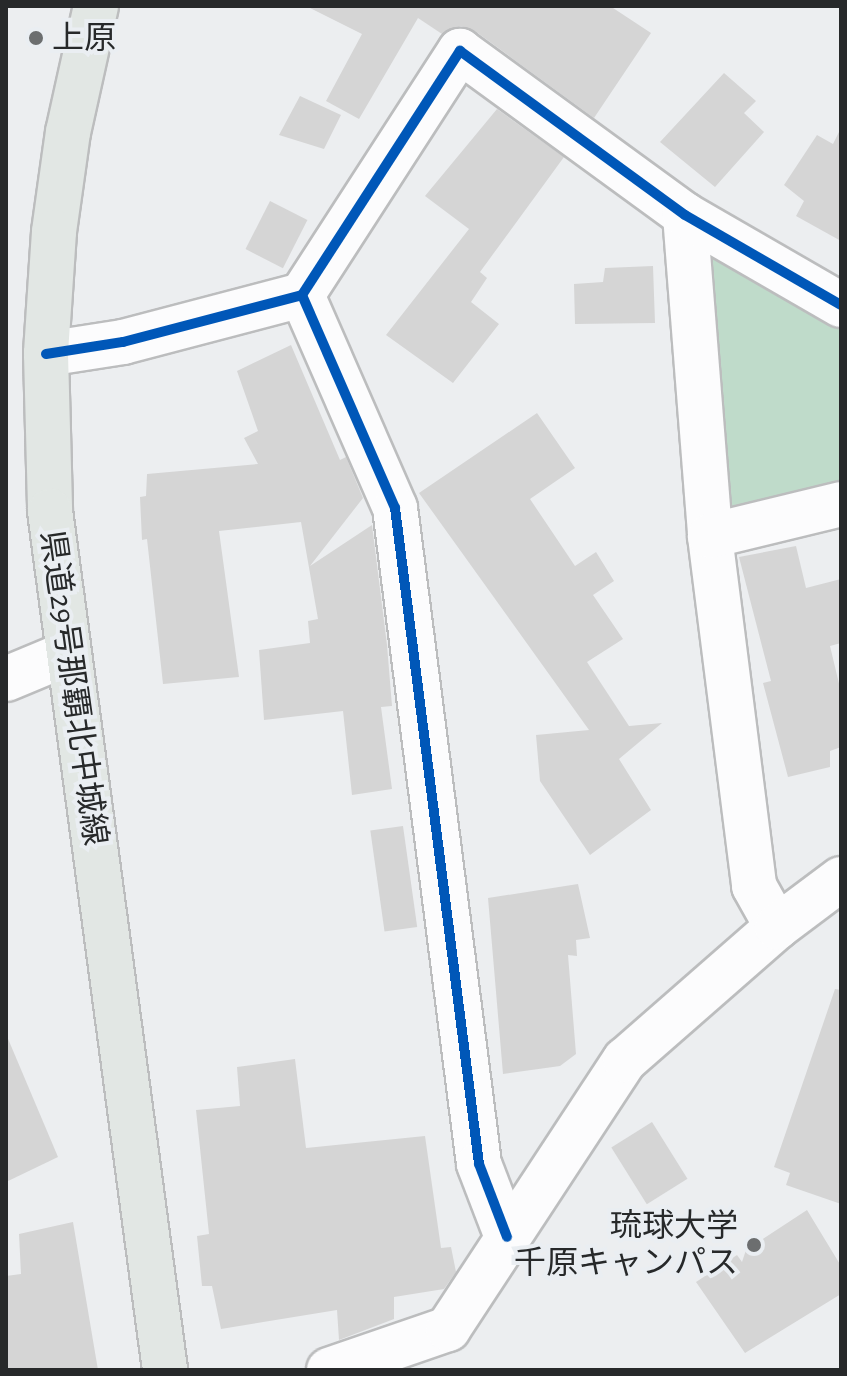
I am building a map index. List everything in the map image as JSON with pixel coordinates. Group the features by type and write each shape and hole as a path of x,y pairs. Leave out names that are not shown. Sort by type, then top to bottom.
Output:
{"main road":[{"name":"県道29号那覇北中城線","path":"96,6 68,132 46,354 50,511 66,654 165,1370"}],"street":[{"path":"46,354 123,342 302,295 460,51 685,215 841,305"},
{"path":"685,215 710,536 754,886 777,927"},
{"path":"302,295 395,508 479,1164 507,1237"},
{"path":"710,536 841,504"},
{"path":"6,679 66,654"},
{"path":"329,1370 448,1329 625,1060 777,927 841,879"}],"green space":[{"path":"685,215 841,305 841,504 710,536"}],"building":[{"path":"306,6 610,6 651,33 594,118 475,31 461,26 442,34 418,18 359,119 326,101 362,34"},
{"path":"724,73 756,101 744,113 764,132 715,187 660,142"},
{"path":"300,96 341,115 324,149 279,135"},
{"path":"497,109 564,157 480,272 487,278 471,302 499,324 453,383 386,335 469,229 425,196"},
{"path":"841,128 841,241 796,216 804,201 784,185 817,135 833,144"},
{"path":"270,201 307,220 283,268 245,249"},
{"path":"653,266 655,323 575,324 574,284 603,282 605,268"},
{"path":"291,345 340,460 346,457 363,498 310,566 372,525 392,706 381,707 392,789 352,795 343,711 264,720 259,650 310,643 308,621 318,619 301,522 219,531 239,677 163,684 147,539 142,540 140,497 146,496 147,474 258,464 244,438 258,431 237,371"},
{"path":"537,413 575,468 530,499 575,566 596,552 614,581 593,595 623,639 587,662 629,726 662,723 619,759 651,810 590,855 540,781 536,735 589,730 419,493"},
{"path":"796,546 806,588 841,579 841,643 830,646 841,692 841,747 830,751 830,767 788,777 763,683 771,681 739,557"},
{"path":"403,826 417,927 385,932 370,831"},
{"path":"578,884 590,938 576,940 577,956 568,955 576,1054 560,1066 503,1074 488,898"},
{"path":"835,989 841,990 841,1204 786,1185 790,1173 774,1167"},
{"path":"6,1034 58,1157 6,1182"},
{"path":"295,1059 306,1148 425,1136 441,1248 451,1247 456,1272 444,1289 394,1297 394,1319 339,1340 337,1310 221,1329 212,1286 202,1286 197,1236 209,1234 196,1110 240,1106 237,1067"},
{"path":"652,1122 688,1179 647,1204 611,1147"},
{"path":"807,1210 841,1266 841,1294 745,1353 696,1282 737,1255 742,1262 746,1250"},
{"path":"73,1222 98,1370 6,1370 6,1276 21,1274 19,1234"}],"cycle path":[{"path":"46,354 123,342 302,295 460,51 685,215 841,305"},
{"path":"302,295 395,508 479,1164 507,1237"}],"place":[{"name":"上原","path":"36,38"},
{"name":"琉球大学 千原キャンパス","path":"754,1245"}]}
